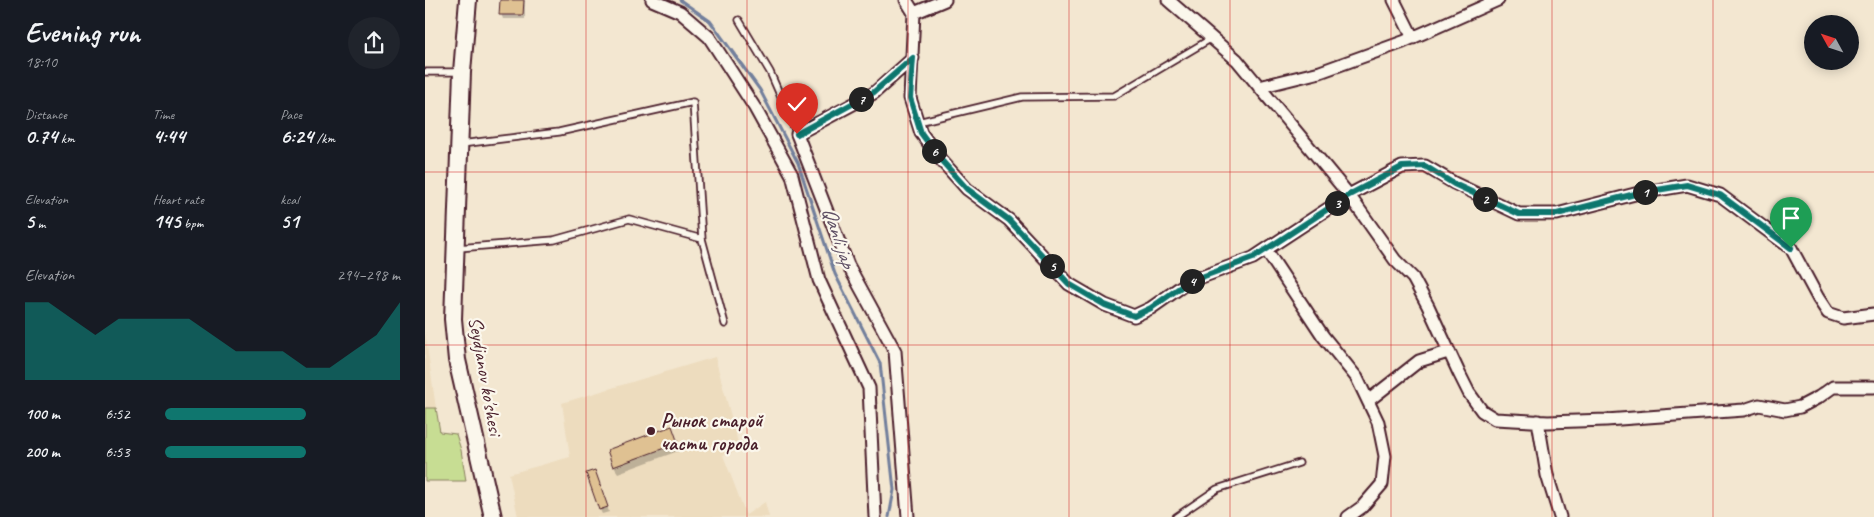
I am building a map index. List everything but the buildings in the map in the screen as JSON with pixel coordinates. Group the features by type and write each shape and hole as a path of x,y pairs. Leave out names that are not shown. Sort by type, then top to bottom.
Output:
{"main road":[{"name":"Seydjanov ko'shesi","path":"468,0 459,144 453,305 454,339 493,517"}],"street":[{"path":"652,0 680,12 709,37 755,108 792,175 819,280 869,388 875,517"},
{"path":"906,0 914,13 910,98 921,133 941,160 967,189 1009,220 1069,284 1105,305 1134,316 1151,308 1188,282 1253,258 1349,195 1402,167 1425,166 1454,184 1519,214 1557,214 1639,193 1687,185 1720,195 1791,248 1828,313 1843,318 1874,314"},
{"path":"914,13 945,0"},
{"path":"1168,0 1237,60 1349,195 1395,260 1413,278 1469,393 1482,411 1495,419 1538,421 1606,420 1744,410 1759,405 1785,410 1800,407 1833,387 1874,387"},
{"path":"1394,0 1413,38"},
{"path":"1259,87 1320,72 1413,38 1499,0"},
{"path":"908,517 895,351 848,265 797,134 874,92 913,58"},
{"path":"1266,250 1323,336 1357,378 1378,422 1385,456 1382,484 1361,507 1348,517"},
{"path":"1368,401 1419,361 1448,352"},
{"path":"1538,421 1547,475 1560,517"}],"lane":[{"path":"739,20 770,72 797,134"},
{"path":"918,122 1022,97 1113,96 1212,38"},
{"path":"425,72 462,72"},
{"path":"459,144 559,132 693,102 702,239 725,324"},
{"path":"456,248 554,240 629,219 702,239"},
{"path":"1176,517 1217,489 1299,463"}],"shaded area":[{"path":"425,332 436,408 425,408"},
{"name":"Рынок старой части города","path":"715,357 740,450 723,455 746,515 765,502 769,517 518,517 509,474 570,457 562,403"}],"green space":[{"path":"425,408 436,408 440,432 456,434 461,450 466,481 425,481"}],"waterway":[{"name":"Qanli jap","path":"680,0 710,21 760,90 798,163 835,274 880,363 894,490 889,517"}],"place":[{"name":"Рынок старой части города","path":"651,431"}],"route":[{"path":"797,134 874,92 913,58 910,98 921,133 941,160 967,189 1009,220 1069,284 1105,305 1134,316 1151,308 1188,282 1253,258 1349,195 1402,167 1425,166 1454,184 1519,214 1557,214 1639,193 1687,185 1720,195 1791,248"}]}
